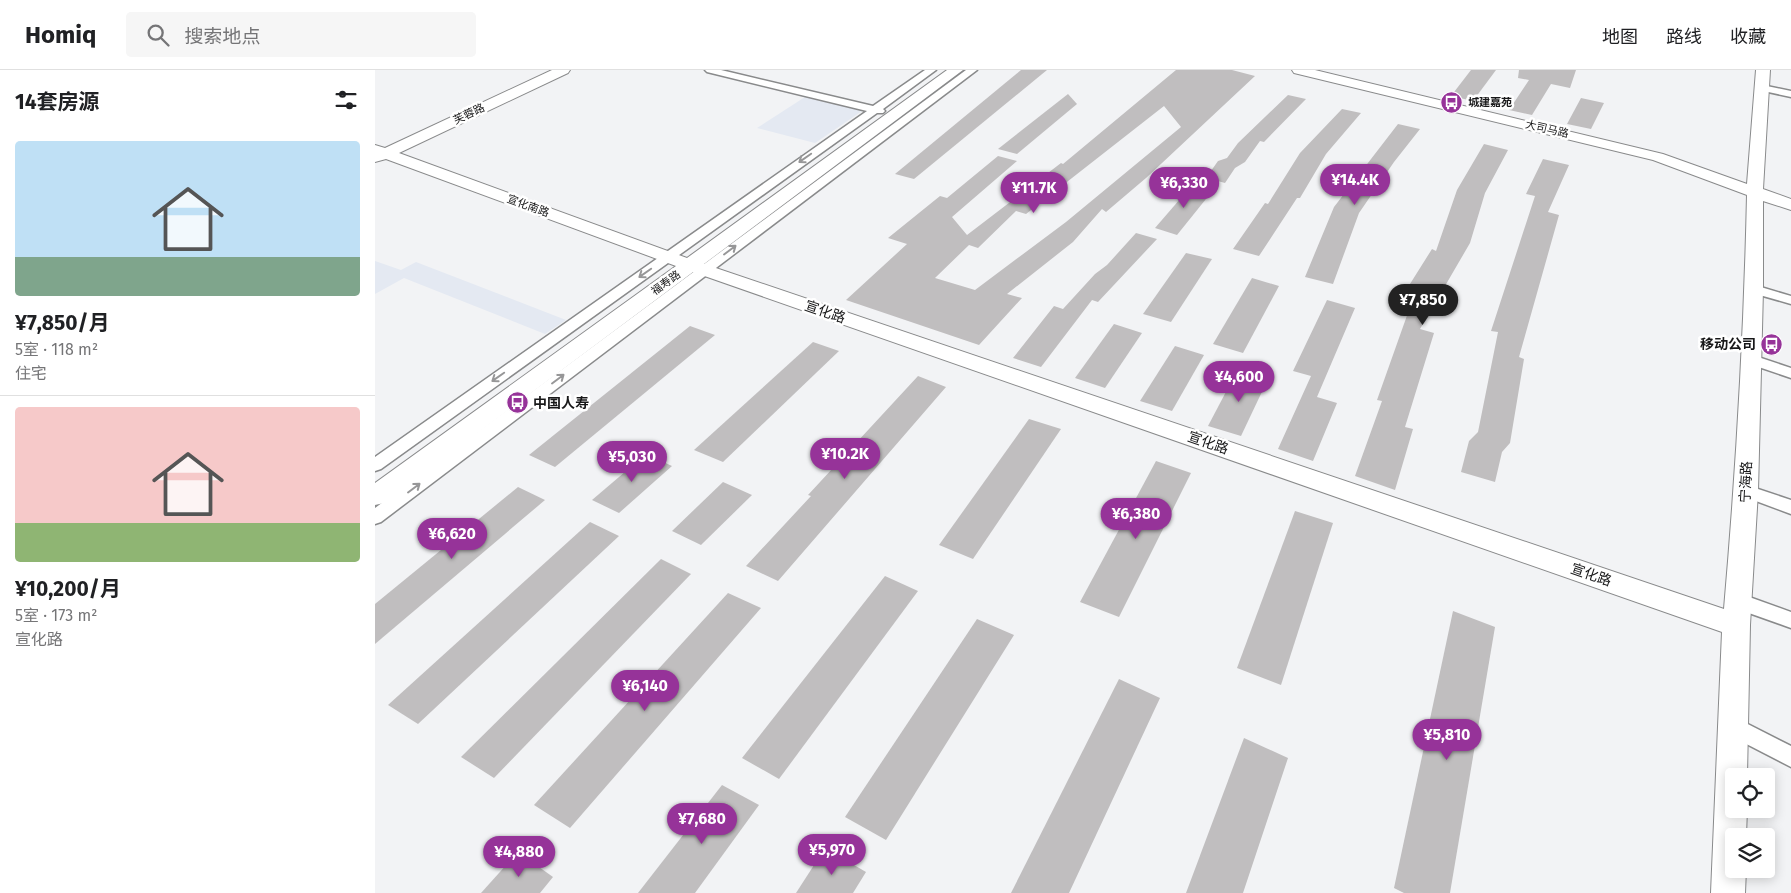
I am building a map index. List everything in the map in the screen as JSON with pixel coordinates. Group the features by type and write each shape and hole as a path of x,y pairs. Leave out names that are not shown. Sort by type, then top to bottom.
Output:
{"street":[{"name":"芙蓉路","path":"378,154 563,70"},
{"path":"710,70 880,111 931,70"},
{"name":"福寿路","path":"375,496 685,263 880,111 946,70"},
{"name":"福寿路","path":"375,482 956,70"},
{"path":"375,465 685,263 972,70"},
{"name":"大司马路","path":"1299,70 1650,154 1756,187 1791,205"},
{"path":"1763,79 1791,94"},
{"name":"宁海路","path":"1728,893 1737,601 1746,491 1752,360 1756,187 1763,79"},
{"name":"宣化南路","path":"378,154 685,263"},
{"path":"1756,187 1791,199"},
{"path":"375,517 685,263"},
{"name":"宣化路","path":"685,263 1736,625"},
{"path":"1754,289 1791,300"},
{"path":"1752,360 1791,373"},
{"path":"1746,491 1791,507"},
{"path":"1737,601 1791,620"},
{"path":"1734,727 1791,757"}],"shaded area":[{"path":"805,97 862,111 815,143 757,128"},
{"path":"375,261 401,270 416,262 566,320 545,334 404,278 375,294"}],"building":[{"path":"1021,70 1047,70 914,179 895,174"},
{"path":"1176,70 1232,70 1255,76 1146,178 1106,212 1102,209 1073,242 1007,294 1022,298 979,345 846,300 907,244 888,238 940,196 947,198 998,156 1017,161 952,217 967,235 1061,163 1063,164","holes":["1164,106 1181,127 1066,222 975,290 935,278 969,245 978,248 1016,211 1026,214"]},
{"path":"1471,70 1496,70 1473,101 1451,96"},
{"path":"1519,70 1576,70 1570,88 1551,84 1532,115 1509,110 1529,80 1518,78"},
{"path":"1068,94 1077,104 1017,154 998,149"},
{"path":"1288,95 1306,99 1264,142 1260,141 1245,162 1235,168 1225,183 1214,180 1208,184 1210,179 1206,178 1218,161 1227,158 1238,143"},
{"path":"1581,98 1604,103 1591,129 1567,124"},
{"path":"1342,109 1361,113 1326,154 1300,198 1297,198 1259,256 1233,249 1265,203 1268,204 1300,153"},
{"path":"1398,124 1420,129 1394,162 1359,213 1333,284 1305,277 1334,207"},
{"path":"1484,144 1508,150 1485,193 1470,243 1420,329 1434,333 1405,427 1413,429 1395,490 1355,476 1382,401 1377,400 1410,307 1398,303 1432,249 1436,251 1457,190"},
{"path":"1543,159 1569,165 1548,212 1559,215 1519,357 1524,359 1510,443 1502,452 1495,482 1461,472 1469,441 1478,432 1498,332 1491,331 1535,196 1526,194"},
{"path":"1193,184 1214,189 1177,235 1155,228"},
{"path":"1136,233 1157,239 1098,302 1092,300 1041,367 1013,358 1054,306 1063,309"},
{"path":"1186,253 1212,259 1171,322 1143,314"},
{"path":"1252,278 1279,286 1243,353 1213,344"},
{"path":"1327,300 1355,308 1317,397 1337,403 1313,461 1278,449 1311,376 1293,371"},
{"path":"1114,324 1142,333 1105,388 1075,378"},
{"path":"690,326 715,335 555,467 529,455"},
{"path":"813,342 839,351 723,462 694,450"},
{"path":"1175,346 1204,355 1172,411 1140,401"},
{"path":"1238,369 1268,379 1241,436 1208,426"},
{"path":"918,376 946,387 778,581 746,566 811,496 808,495"},
{"path":"1029,419 1061,429 973,559 939,545"},
{"path":"646,454 672,466 619,513 592,500"},
{"path":"1156,461 1191,473 1119,617 1080,602"},
{"path":"723,482 752,495 701,545 672,531"},
{"path":"518,487 545,500 375,644 375,604"},
{"path":"1295,511 1333,523 1281,685 1237,668"},
{"path":"590,522 619,536 418,724 388,705"},
{"path":"661,559 691,574 494,778 461,757"},
{"path":"885,576 918,591 779,779 742,758"},
{"path":"728,593 761,608 570,828 534,805"},
{"path":"1453,611 1495,627 1450,893 1404,893 1394,888"},
{"path":"977,619 1014,635 886,840 845,817"},
{"path":"1119,679 1160,698 1069,893 1011,893"},
{"path":"1244,738 1288,758 1243,893 1186,893"},
{"path":"722,785 759,805 695,893 638,893"},
{"path":"825,848 866,872 853,893 796,893"},
{"path":"518,852 553,877 540,893 481,893"}],"place":[{"name":"城建嘉苑","path":"1452,102"},
{"name":"移动公司","path":"1772,344"},
{"name":"中国人寿","path":"517,403"}]}
